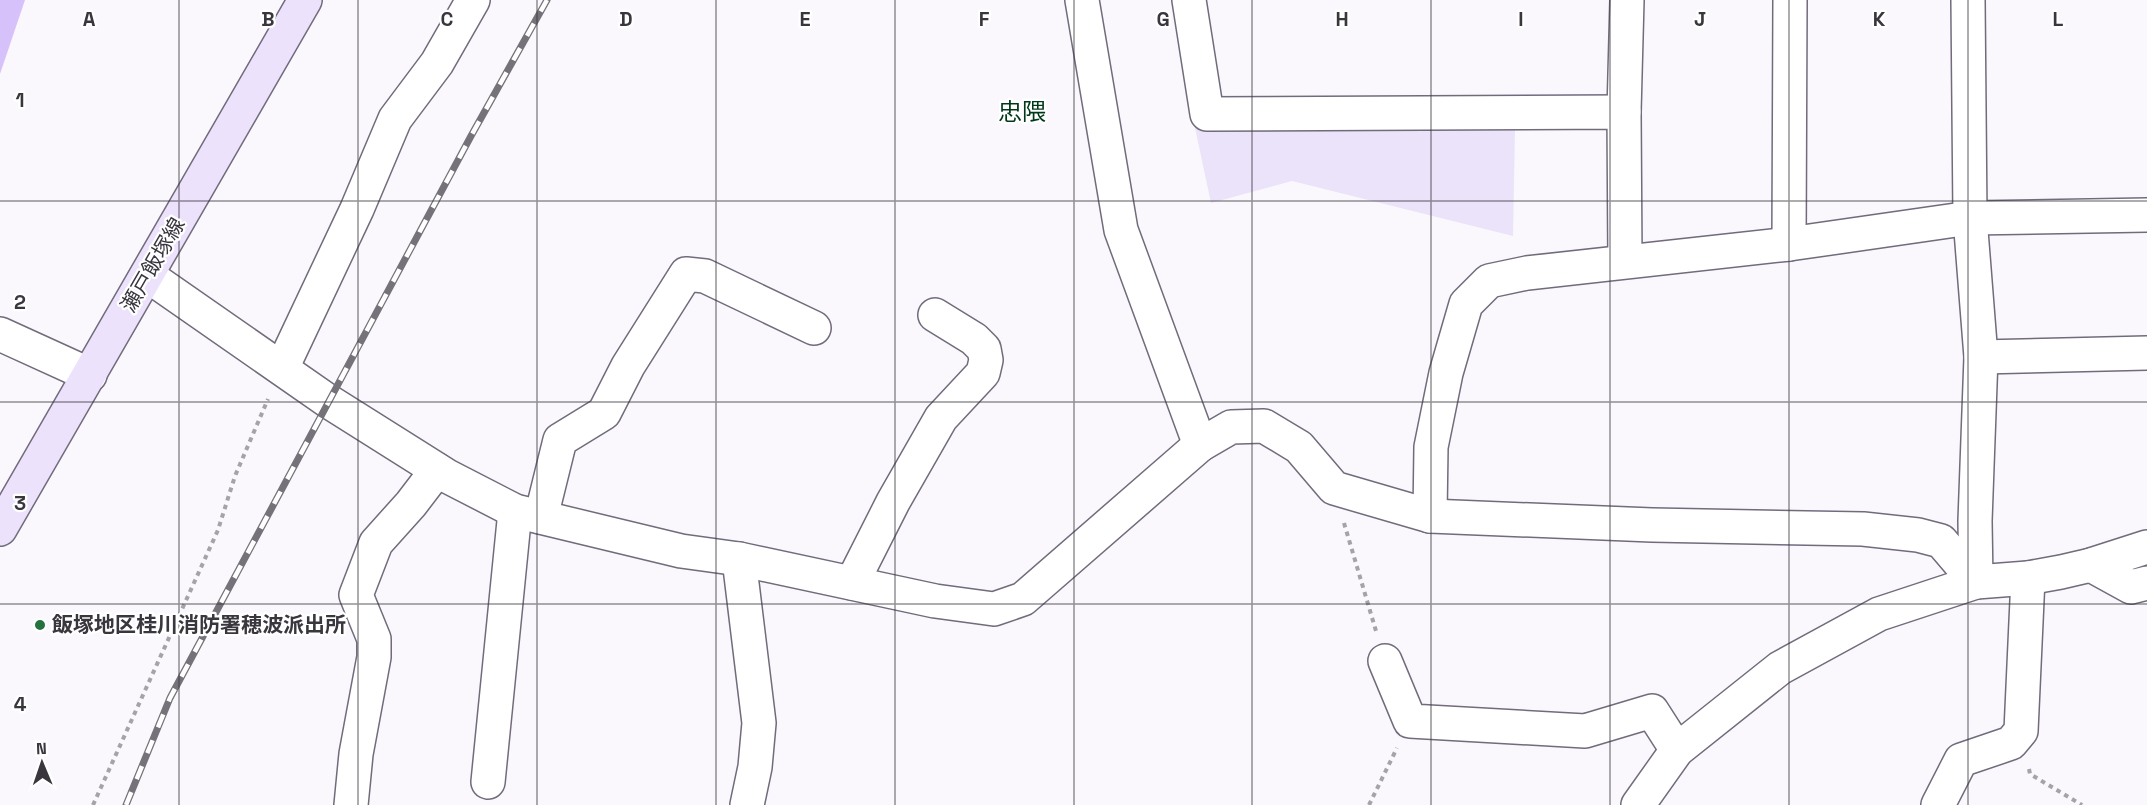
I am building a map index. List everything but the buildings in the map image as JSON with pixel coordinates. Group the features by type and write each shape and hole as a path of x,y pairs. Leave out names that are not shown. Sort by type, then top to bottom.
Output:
{"main road":[{"name":"瀬戸飯塚線","path":"0,529 305,0"}],"street":[{"path":"282,368 357,209 395,119 437,63 473,0"},
{"path":"1082,0 1121,230 1200,445"},
{"path":"1189,0 1207,114 1624,112"},
{"path":"1625,261 1624,112 1627,0"},
{"path":"1789,244 1790,0"},
{"path":"1968,0 1970,218 1981,357 1975,521 1976,582"},
{"path":"1430,516 1431,447 1446,373 1466,304 1489,281 1527,273 1789,244 1970,218 2147,215"},
{"path":"488,782 528,514 560,440 604,413 628,366 686,274 705,276 814,328"},
{"path":"147,275 328,401 437,470 528,514 681,551 739,559 935,601 994,609 1023,599 1200,445 1231,427 1264,426 1299,447 1334,488 1430,516 1652,525 1863,529 1918,535 1941,541 1976,582"},
{"path":"852,583 893,502 941,418 983,373 986,360 984,349 974,339 935,315"},
{"path":"0,334 90,375"},
{"path":"1981,357 2147,354"},
{"path":"351,805 356,754 374,657 374,639 356,595 376,543 411,504 437,470"},
{"path":"1638,805 1677,750 1780,668 1879,614 1976,582 2028,578 2091,565 2147,547"},
{"path":"739,559 759,723 755,767 747,805"},
{"path":"2091,565 2131,587 2147,584"},
{"path":"1938,805 1961,760 2011,743 2021,731 2028,578"},
{"path":"1385,662 1410,721 1585,731 1652,711 1677,750"}],"path":[{"path":"93,805 218,530 235,476 282,368"},
{"path":"1334,488 1385,662"},
{"path":"1369,805 1410,721"},
{"path":"2021,731 2030,774 2082,805"}],"shaded area":[{"path":"0,0 25,0 0,74"},
{"path":"1195,128 1515,129 1513,236 1292,181 1211,203"}],"railway":[{"path":"126,805 170,698 471,136 547,0"}],"place":[{"name":"飯塚地区桂川消防署穂波派出所","path":"40,625"}],"district":[{"name":"忠隈","path":"1022,112"}]}
